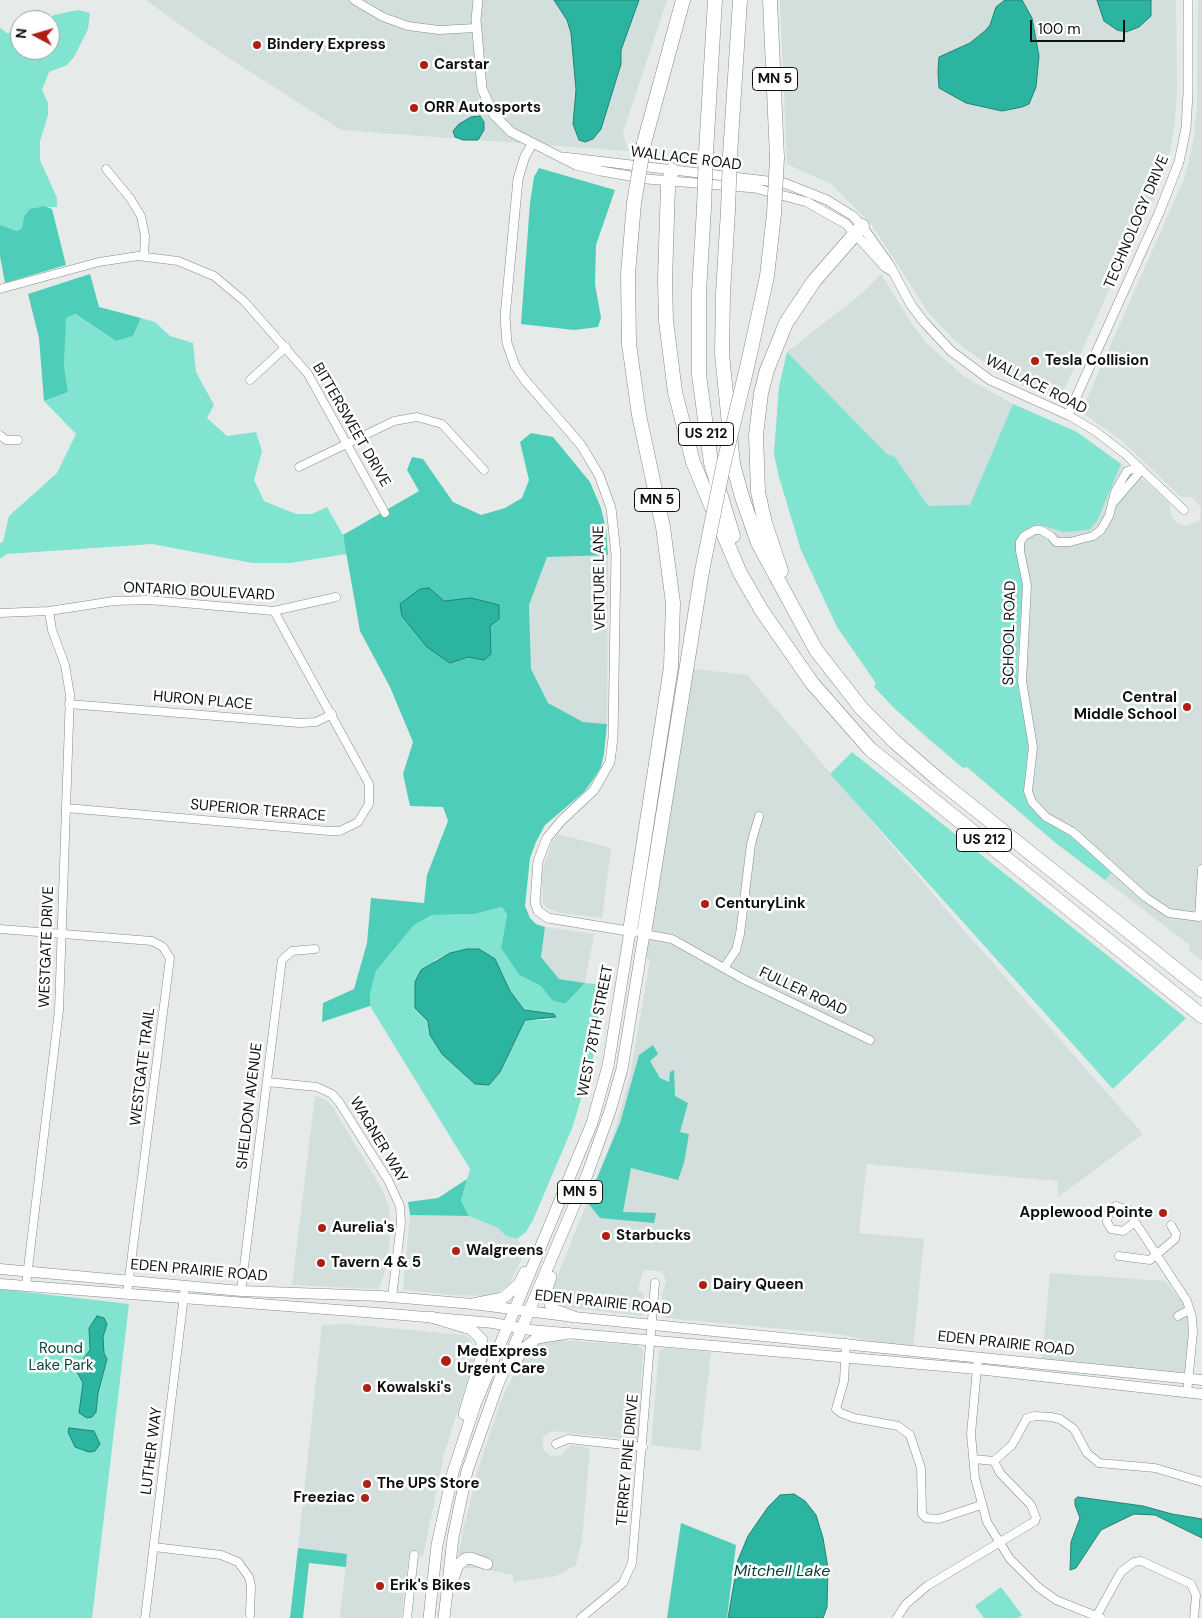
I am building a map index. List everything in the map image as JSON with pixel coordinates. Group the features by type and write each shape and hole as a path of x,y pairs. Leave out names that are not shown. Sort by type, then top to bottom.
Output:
{"highway":[{"name":"MN 5","path":"637,932 671,666 673,603 662,527 639,415 629,344 628,274 634,203 644,143 683,0"},
{"name":"US 212","path":"714,0 698,341 702,414 711,463 730,527 759,597 785,645 812,683 870,749 1202,1016"},
{"name":"US 212","path":"740,0 730,155 722,354 733,464 758,543 800,624 836,678 862,709 895,742 940,781 1202,990"},
{"name":"MN 5","path":"637,932 702,571 723,467 766,284 774,214 777,158 770,0"},
{"path":"671,176 666,241 666,321 675,392 682,421 694,462 740,573 785,645"},
{"path":"800,624 765,524 758,492 756,453 758,417 767,370 786,323 814,282 858,230"}],"main road":[{"name":"WEST 78TH STREET","path":"429,1618 437,1545 453,1472 475,1405 578,1162 592,1123 608,1066 637,932"},
{"name":"WEST 78TH STREET","path":"444,1618 453,1538 467,1471 478,1435 590,1167 622,1069 637,932"},
{"path":"472,1304 503,1298 519,1284 552,1208 578,1162"},
{"path":"564,1230 547,1296 555,1310 574,1317"},
{"name":"EDEN PRAIRIE ROAD","path":"0,1269 129,1280 185,1287 472,1304 574,1317 1202,1380"},
{"name":"EDEN PRAIRIE ROAD","path":"0,1284 183,1300 431,1317 568,1333 977,1369 1202,1394"},
{"path":"431,1317 471,1329 482,1340 483,1348 453,1454 444,1509"},
{"path":"453,1538 489,1423 517,1358 527,1345 537,1338 568,1333"},
{"path":"449,1618 453,1583 458,1565 470,1558 487,1564"}],"street":[{"path":"354,0 383,17 408,26 439,30 476,28"},
{"name":"WALLACE ROAD","path":"478,0 476,28 480,77 486,102 502,124 532,144 562,156 576,165 601,171 671,176 755,188 784,195 828,212 858,230 885,267 890,270 924,322 951,351 990,380 1068,415 1111,442 1184,510"},
{"name":"TECHNOLOGY DRIVE","path":"1068,415 1159,213 1179,162 1186,128 1188,93 1188,0"},
{"name":"VENTURE LANE","path":"532,144 523,162 518,180 505,317 506,343 515,366 524,379 581,445 599,475 611,508 616,554 613,738 610,762 594,790 562,820 547,838 538,861 535,903 538,911 548,918 637,932"},
{"path":"106,169 130,198 141,216 145,236 144,256"},
{"name":"BITTERSWEET DRIVE","path":"0,289 100,262 144,256 178,261 214,276 237,295 286,347 315,385 385,513"},
{"path":"250,380 286,347"},
{"path":"299,467 403,418 428,418 448,428 484,470"},
{"path":"0,435 6,440 18,440"},
{"name":"SCHOOL ROAD","path":"1139,467 1127,471 1115,492 1110,516 1101,530 1093,536 1070,542 1056,542 1051,536 1041,530 1035,530 1024,536 1020,542 1027,585 1022,681 1033,747 1028,791 1032,802 1046,818 1073,832 1145,897 1169,913 1199,916 1202,869"},
{"name":"ONTARIO BOULEVARD","path":"0,613 50,611 114,601 148,600 274,611 336,597"},
{"name":"WESTGATE DRIVE","path":"26,1285 56,1040 62,934 69,704 68,680 52,630 50,611"},
{"name":"SUPERIOR TERRACE","path":"66,808 340,831 358,822 364,814 370,794 365,774 274,611"},
{"name":"HURON PLACE","path":"69,704 308,723 332,714"},
{"path":"724,968 736,950 740,934 751,844 759,816"},
{"path":"0,929 62,934"},
{"name":"FULLER ROAD","path":"637,932 672,940 724,968 870,1040"},
{"name":"WESTGATE TRAIL","path":"62,934 152,941 163,947 170,958 128,1294"},
{"name":"SHELDON AVENUE","path":"241,1291 282,960 292,952 315,949"},
{"name":"WAGNER WAY","path":"266,1082 317,1087 332,1094 339,1102 388,1180 400,1206 401,1224 392,1298"},
{"path":"1136,1222 1187,1301 1194,1332 1187,1393"},
{"path":"1119,1256 1150,1260 1175,1239 1176,1234 1171,1225"},
{"name":"TERREY PINE DRIVE","path":"581,1618 616,1591 629,1573 632,1563 655,1283"},
{"name":"LUTHER WAY","path":"145,1618 185,1287"},
{"path":"1178,1316 1190,1314"},
{"path":"846,1343 844,1381 836,1409 854,1418 898,1426 910,1435 922,1468 922,1514 926,1518 939,1519 981,1505"},
{"path":"978,1357 971,1434 981,1505 999,1544 1010,1559 1038,1587 1056,1600 1099,1617 1121,1572 1134,1562 1141,1561 1192,1584 1196,1595 1194,1618"},
{"path":"974,1459 994,1461 1012,1445 1027,1418 1031,1416 1051,1417 1060,1419 1074,1429 1087,1453 1099,1463 1155,1468 1202,1482"},
{"path":"556,1444 568,1439 643,1447"},
{"path":"897,1618 906,1604 927,1586 1032,1524 1036,1518 1031,1505 1000,1473 994,1461"},
{"path":"154,1547 221,1555 238,1562 249,1577 251,1586 250,1615"},
{"path":"407,1618 414,1555"}],"shaded area":[{"path":"146,0 667,0 623,132 628,151 341,130 198,38"},
{"path":"780,0 1176,0 1177,89 1174,131 1166,169 1157,193 1126,253 1060,399 1022,385 996,371 955,341 928,312 872,225 831,184 787,164"},
{"path":"1198,0 1202,0 1202,960 1189,950 1190,945 1057,844 967,767 963,768 924,736 874,687 876,683 837,627 801,550 774,454 779,387 787,352 865,291 881,274 911,323 927,344 965,377 1013,404 1077,432 1147,483 1169,503 1172,517 1178,524 1186,526 1200,520 1201,508 1192,497 1181,497 1120,439 1081,412 1185,177 1193,143 1197,109"},
{"path":"539,168 615,190 596,245 595,284 601,318 598,327 574,330 521,324 530,203 534,177"},
{"path":"44,206 52,209 66,265 5,283 0,256 0,225 17,231 22,228 24,216 30,209"},
{"path":"90,274 99,307 141,318 133,336 116,341 75,314 66,318 64,366 68,392 44,401 39,338 28,294"},
{"path":"531,433 553,437 590,482 601,508 606,529 608,555 547,557 529,605 531,669 548,703 583,722 607,724 601,767 584,792 545,825 536,842 530,858 525,906 530,918 536,924 545,927 541,957 559,979 585,983 565,1004 552,1000 541,986 519,975 501,948 507,915 502,907 475,914 432,915 414,925 376,971 370,994 370,1006 322,1022 323,1003 354,989 367,943 371,898 424,903 427,875 448,821 443,807 410,806 403,774 413,742 390,687 360,631 343,535 419,491 407,470 412,457 423,459 453,502 481,515 505,508 522,498 529,480 520,442","holes":["471,598 484,660 468,657 450,663 444,601"]},
{"path":"608,555 607,724 583,722 547,703 531,669 529,605 547,556"},
{"path":"685,668 747,675 961,927 1143,1134 1058,1197 1058,1181 867,1164 859,1233 924,1239 913,1349 838,1334 667,1318 662,1315 662,1295 666,1281 662,1271 643,1270 638,1291 642,1292 645,1300 643,1315 641,1316 566,1307 559,1304 552,1290 612,1140 630,1076 650,961 641,950"},
{"path":"558,834 611,848 602,918 560,913 547,908 543,904 542,873 551,844"},
{"path":"545,927 594,934 585,983 559,979 541,957"},
{"path":"653,1045 658,1054 650,1061 660,1078 669,1082 670,1072 674,1070 675,1096 688,1103 680,1132 689,1134 684,1163 678,1180 631,1168 623,1212 656,1213 654,1223 600,1218 587,1202 620,1123 639,1055"},
{"path":"315,1096 326,1100 332,1106 383,1191 389,1208 391,1231 386,1268 379,1289 292,1285"},
{"path":"467,1179 461,1201 469,1216 410,1215 408,1202 438,1198"},
{"path":"410,1215 469,1216 498,1228 506,1236 517,1239 526,1250 510,1283 493,1296 452,1295 403,1290"},
{"path":"1050,1273 1165,1281 1183,1303 1187,1301 1192,1317 1189,1379 1042,1363"},
{"path":"346,1324 464,1335 471,1340 474,1348 473,1362 444,1454 423,1556 409,1554 401,1618 340,1618 347,1554 298,1548 322,1325"},
{"path":"554,1340 637,1345 643,1349 638,1438 636,1440 551,1431 543,1437 543,1449 550,1456 562,1455 571,1445 590,1448 582,1540 576,1565 556,1576 513,1582 513,1575 479,1568 462,1568 458,1557 464,1527 479,1466 502,1398 524,1354 537,1344"},
{"path":"664,1348 711,1352 700,1451 651,1445 659,1352"},
{"path":"681,1523 736,1545 727,1618 667,1618"},
{"path":"298,1548 347,1554 346,1567 309,1563 303,1618 290,1618"}],"green space":[{"path":"78,10 90,13 88,29 74,57 67,65 49,72 42,90 48,103 48,115 40,141 40,160 57,198 57,207 37,207 24,216 22,228 17,231 0,225 0,28 10,33 10,60 60,60 60,14"},
{"path":"74,314 116,341 133,336 141,318 155,322 170,336 193,343 196,372 214,405 207,418 227,436 256,432 262,451 254,480 264,501 296,514 312,514 327,507 343,535 347,554 290,563 252,563 152,544 7,554 0,559 0,543 3,542 9,516 57,473 76,434 44,401 68,392 64,366 65,318"},
{"path":"787,352 887,454 895,457 928,506 970,505 1013,404 1077,432 1121,464 1097,521 1089,530 1063,532 1038,524 1024,530 1018,537 1016,548 1023,584 1017,666 1019,692 1029,730 1025,793 1032,808 1040,817 1082,844 1111,873 1105,880 1057,844 967,767 963,768 896,710 874,687 876,683 837,627 801,550 774,454 779,387"},
{"path":"852,752 1186,1018 1113,1089 830,774"},
{"path":"502,907 507,915 501,948 519,975 541,986 552,999 565,1004 585,983 604,985 593,1057 573,1126 533,1220 526,1232 517,1239 506,1236 498,1228 469,1216 461,1201 470,1169 370,1006 370,994 376,971 414,925 432,915 475,914","holes":["467,949 501,971 510,991 524,1010 556,1017 546,1020 525,1020 500,1072 489,1085 475,1084 459,1069 430,1035 428,1021 415,1008 416,996 435,960 450,953"]},
{"name":"Round Lake Park","path":"0,1289 129,1304 92,1618 0,1618"},
{"path":"1001,1587 1022,1615 1018,1618 984,1618 975,1606"}],"water":[{"path":"554,0 639,0 621,50 621,64 601,129 593,139 585,142 579,140 573,124 576,90 571,33 567,20"},
{"path":"1005,0 1022,0 1032,18 1039,56 1036,87 1029,104 1002,111 966,103 939,88 938,72 939,57 970,43 986,30 990,25 996,7"},
{"path":"1097,0 1151,0 1151,16 1139,27 1126,32 1117,30 1104,21"},
{"path":"480,116 484,122 484,130 478,140 463,140 455,137 453,131 459,124 471,117"},
{"path":"429,588 444,601 471,598 499,605 499,619 490,626 491,654 484,660 468,657 450,663 427,647 402,616 400,604 420,589"},
{"path":"467,949 479,949 495,959 510,991 524,1010 554,1014 556,1017 525,1020 500,1072 489,1085 475,1084 442,1054 430,1035 428,1021 415,1008 415,982 421,970 450,953"},
{"path":"97,1316 104,1318 107,1324 103,1337 104,1353 107,1359 98,1393 96,1412 92,1417 87,1418 79,1413 83,1383 77,1372 79,1365 90,1350 89,1328"},
{"path":"69,1428 94,1431 100,1444 95,1451 89,1452 75,1447 68,1432"},
{"name":"Mitchell Lake","path":"794,1494 805,1501 816,1515 823,1538 828,1568 827,1607 823,1618 728,1618 738,1560 748,1536 768,1507 780,1495"},
{"path":"1078,1497 1143,1506 1172,1514 1202,1519 1202,1538 1155,1515 1134,1514 1101,1530 1076,1568 1070,1570 1071,1542 1080,1518 1075,1505 1075,1499"}],"place":[{"name":"Bindery Express","path":"257,45"},
{"name":"Carstar","path":"424,65"},
{"name":"ORR Autosports","path":"414,108"},
{"name":"Tesla Collision","path":"1035,361"},
{"name":"Central Middle School","path":"1187,707"},
{"name":"CenturyLink","path":"705,904"},
{"name":"Applewood Pointe","path":"1163,1213"},
{"name":"Aurelia's","path":"322,1228"},
{"name":"Starbucks","path":"606,1236"},
{"name":"Walgreens","path":"456,1251"},
{"name":"Tavern 4 & 5","path":"321,1263"},
{"name":"Dairy Queen","path":"703,1285"},
{"name":"MedExpress Urgent Care","path":"446,1361"},
{"name":"Kowalski's","path":"367,1388"},
{"name":"The UPS Store","path":"367,1484"},
{"name":"Freeziac","path":"365,1498"},
{"name":"Erik's Bikes","path":"380,1586"}]}
